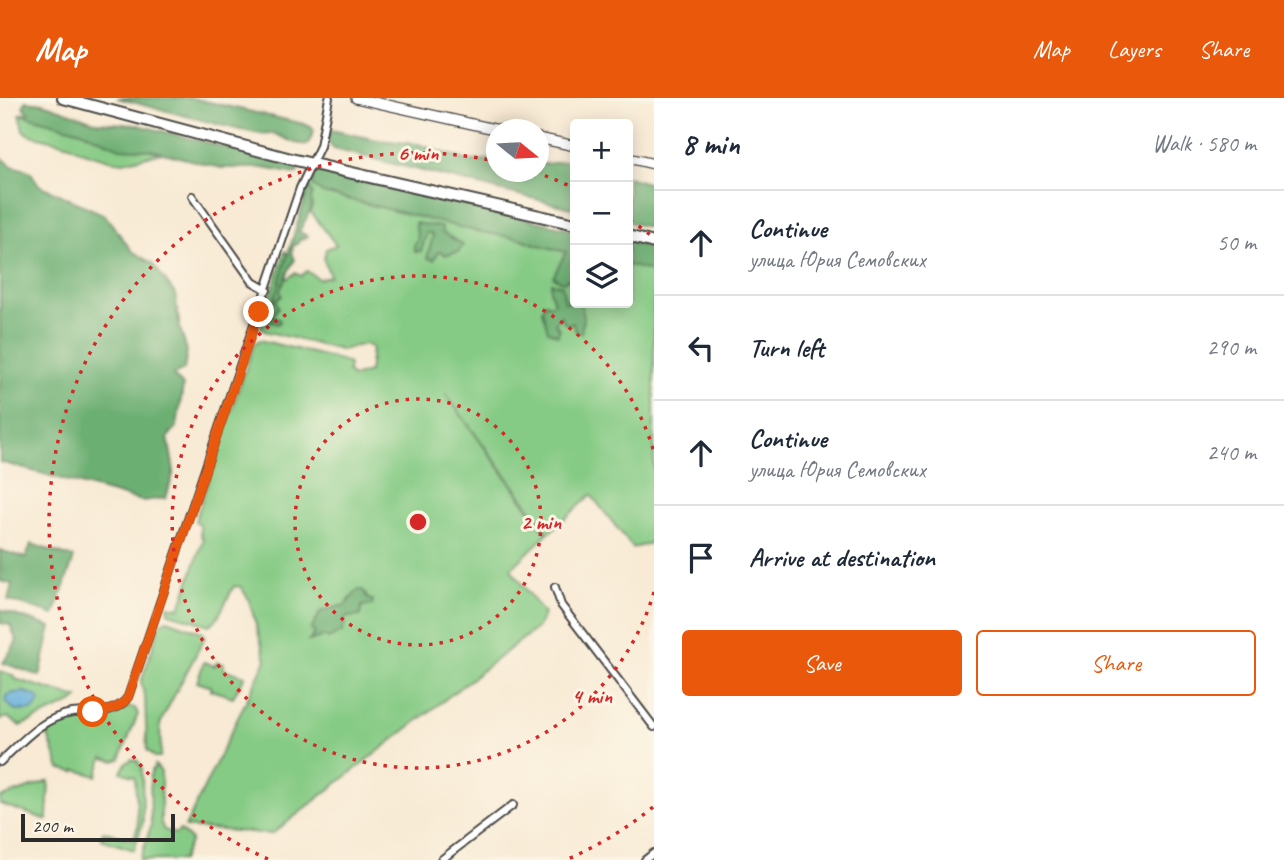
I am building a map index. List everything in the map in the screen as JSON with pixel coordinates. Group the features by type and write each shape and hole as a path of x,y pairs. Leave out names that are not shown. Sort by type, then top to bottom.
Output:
{"highway":[{"path":"63,98 126,117 570,223"},
{"path":"85,98 312,161 570,217"},
{"path":"633,231 654,237"},
{"path":"633,237 654,243"}],"street":[{"path":"0,762 37,727 73,713 108,711 118,707 128,697 267,290 312,161 320,146 328,98"},
{"path":"356,98 486,127"},
{"path":"549,140 570,145"},
{"path":"633,159 654,164"},
{"path":"192,196 253,282 267,290"},
{"path":"555,587 561,606 654,727"},
{"path":"441,860 513,805"},
{"path":"645,860 654,853"}],"green space":[{"path":"117,98 192,98 304,124 314,131 308,145 295,143 273,133 260,134 236,129"},
{"path":"26,101 43,103 97,122 138,125 293,164 298,172 296,174 263,168 221,168 152,150 120,148 81,131 20,114 29,113 23,107"},
{"path":"20,114 161,153 123,162 109,160 23,131"},
{"path":"331,130 378,140 418,144 469,161 486,160 486,182 549,182 549,164 570,162 570,208 334,149 328,136"},
{"path":"0,156 12,166 30,171 39,185 105,215 132,251 152,263 175,294 180,328 187,351 184,370 173,375 183,386 177,426 168,437 174,471 166,498 142,501 0,462"},
{"path":"317,170 570,230 570,308 633,308 633,245 654,250 654,542 633,548 591,495 549,533 445,393 547,534 511,569 544,614 538,627 272,834 185,827 266,660 249,600 241,587 234,586 217,619 209,625 169,613 168,606 180,608 203,540 200,524 195,521 254,344 260,340 340,360 349,364 348,372 352,377 369,372 372,348 365,344 341,350 264,331 261,326 285,251 292,260 286,274 287,279 295,273 301,276 307,271 319,279 330,276 324,260 326,249 336,245 302,200 309,176"},
{"path":"318,171 570,229 570,280 563,282 553,277 566,252 522,239 475,231 323,193 313,186 314,175"},
{"path":"633,179 654,185 654,229 633,223"},
{"path":"309,186 313,194 312,207 299,232 308,236 300,238 299,243 293,246 295,260 280,290 282,296 276,300 279,308 272,317 279,319 277,324 268,320"},
{"path":"415,223 442,227 442,232 463,245 458,252 445,255 438,252 434,260 427,258 433,236 427,233 421,251 415,252 414,245 418,239"},
{"path":"633,243 654,248 654,272 633,266"},
{"path":"551,283 562,285 565,302 569,302 570,297 570,308 582,308 584,315 581,333 576,332 573,323 565,324 561,316 555,323 559,329 558,335 548,331 542,311 545,303 551,305 554,302 550,291"},
{"path":"31,544 74,558 54,615 8,600 12,584 0,581 0,550 26,558"},
{"path":"358,590 363,590 368,599 373,600 372,605 362,606 360,616 346,617 342,632 328,639 324,636 309,641 315,633 311,630 321,611 345,605"},
{"path":"0,610 51,627 40,676 3,663 17,641 10,625 0,623"},
{"path":"167,620 202,632 205,637 164,715 160,725 161,753 160,757 154,757 147,750 145,697 141,682 161,623"},
{"path":"204,662 215,666 217,662 224,664 223,669 245,676 233,697 197,682"},
{"path":"0,671 15,676 15,679 78,698 20,726 7,717 0,720"},
{"path":"127,707 135,708 138,714 120,759 115,761 103,758 97,776 60,769 46,730 75,719 113,715"},
{"path":"132,759 138,761 142,768 143,822 134,850 101,839 103,831 133,840 138,826 135,777 121,772"},
{"path":"155,765 161,772 161,823 164,830 176,834 180,830 191,840 182,860 140,860 151,826 150,775"},
{"path":"49,781 47,820 0,804 0,798"}],"water":[{"path":"25,692 38,697 40,701 33,710 16,711 6,702 6,696"}],"route":[{"path":"93,712 118,707 128,697 259,312"}]}
